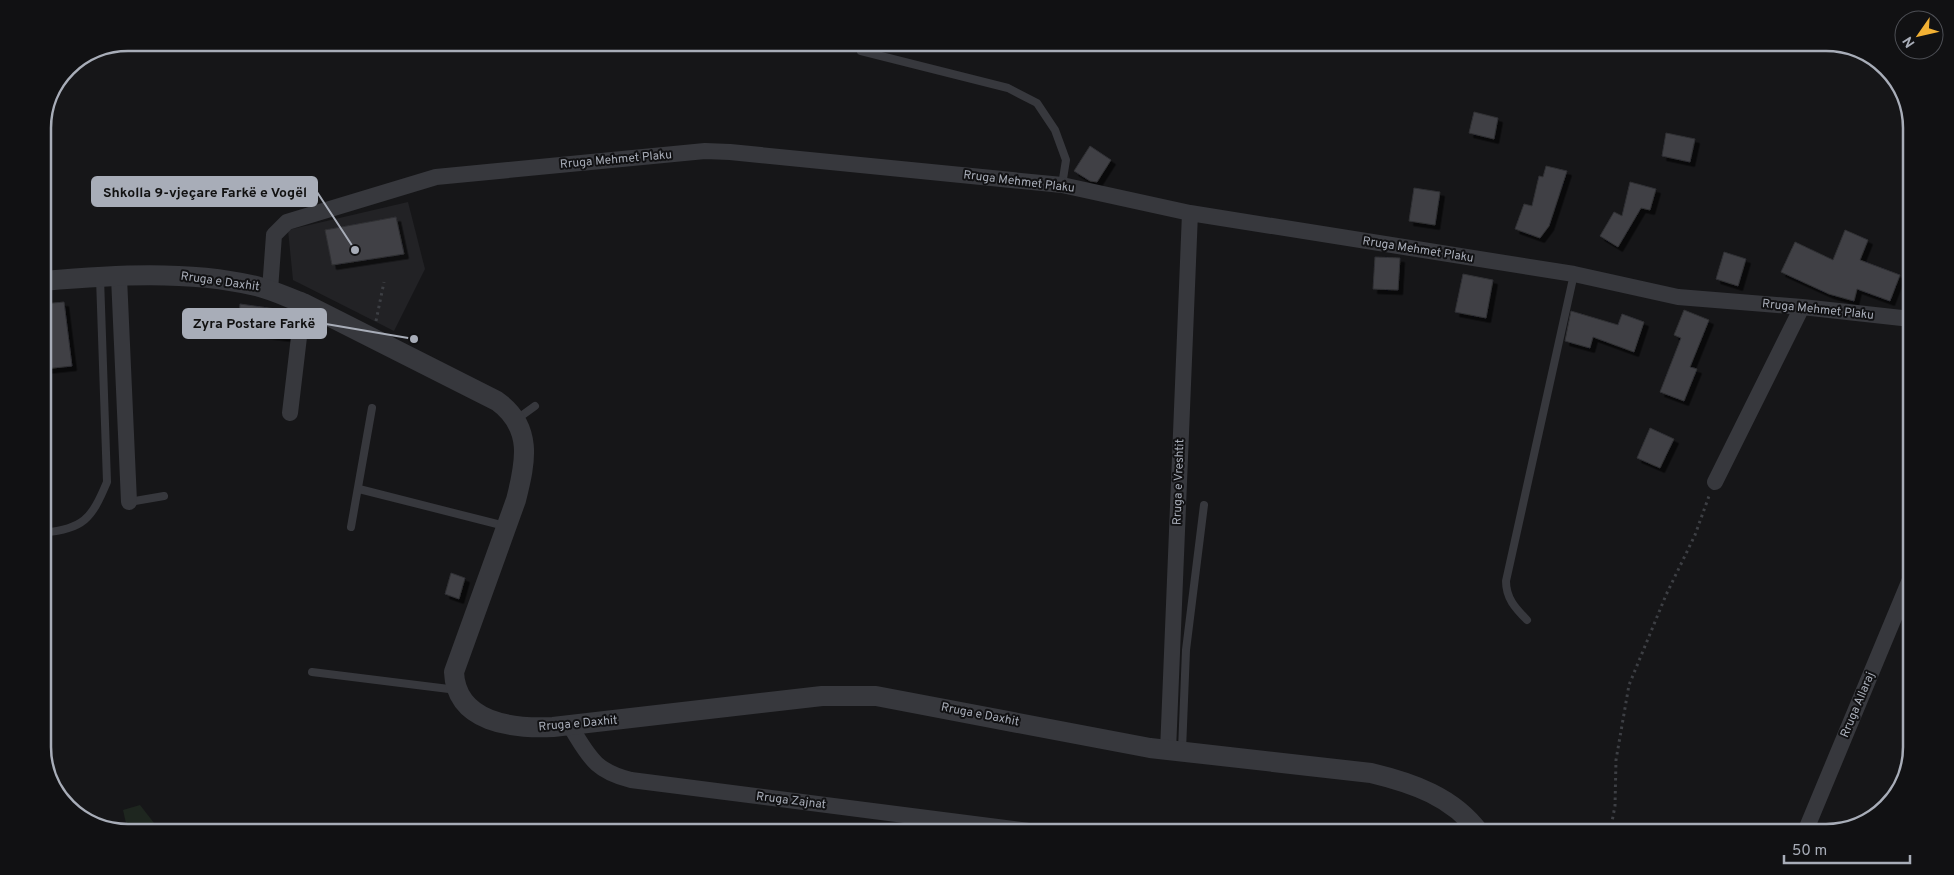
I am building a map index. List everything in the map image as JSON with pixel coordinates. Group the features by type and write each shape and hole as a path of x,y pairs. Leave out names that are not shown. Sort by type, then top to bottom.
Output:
{"street":[{"name":"Rruga Mehmet Plaku","path":"270,290 274,235 287,222 436,177 705,152 1062,185 1190,213 1574,274 1678,297 1802,307 1903,318"},
{"name":"Rruga e Vreshtit","path":"1175,751 1190,213"},
{"name":"Rruga e Daxhit","path":"51,281 185,276 239,283 270,290 303,303 497,401 516,419"},
{"path":"109,278 129,502"},
{"path":"290,413 303,303"},
{"path":"1715,482 1802,307"},
{"path":"457,690 454,681 455,664 516,500 523,461 522,436 516,419"},
{"name":"Rruga Allaraj","path":"1809,824 1903,599"},
{"name":"Rruga e Daxhit","path":"457,690 468,706 487,719 534,728 570,726 850,695 902,700 1175,751 1371,773 1401,780 1429,791 1451,804 1473,824"},
{"name":"Rruga Zajnat","path":"570,726 591,758 604,771 631,780 975,824"}],"lane":[{"path":"861,51 1008,88 1037,103 1055,130 1066,160 1062,185"},
{"path":"1527,620 1510,599 1506,581 1574,274"},
{"path":"51,532 67,530 83,523 97,508 107,482 109,278"},
{"path":"516,419 535,406"},
{"path":"351,527 372,408"},
{"path":"359,489 506,527"},
{"path":"129,502 164,496"},
{"path":"1175,751 1204,505"},
{"path":"312,672 457,690"}],"path":[{"path":"376,322 384,282"},
{"path":"1612,824 1615,806 1616,760 1629,685 1715,482"}],"shaded area":[{"path":"408,202 425,269 394,331 293,280 288,230"},
{"path":"140,805 155,824 126,824 123,810"}],"building":[{"path":"1474,112 1498,118 1494,139 1469,133"},
{"path":"1666,133 1695,139 1690,162 1662,156"},
{"path":"1090,146 1111,160 1097,182 1090,181 1074,171"},
{"path":"1546,166 1567,171 1549,226 1540,238 1515,229 1524,204 1532,206 1539,176 1543,177"},
{"path":"1630,182 1656,189 1650,210 1641,208 1618,247 1600,236 1614,212 1622,216"},
{"path":"1414,188 1440,192 1435,225 1409,221"},
{"path":"396,217 404,254 332,265 325,230"},
{"path":"1845,230 1868,240 1860,260 1900,275 1890,301 1857,289 1854,301 1829,294 1781,272 1795,242 1833,260"},
{"path":"1724,252 1746,259 1738,286 1716,279"},
{"path":"1375,257 1400,258 1398,290 1373,289"},
{"path":"1463,274 1493,280 1486,318 1455,312"},
{"path":"64,302 72,366 51,368 51,303"},
{"path":"240,304 290,311 287,337 238,331"},
{"path":"1684,310 1709,320 1690,367 1697,369 1684,401 1660,392 1681,338 1674,335"},
{"path":"1571,311 1618,325 1622,314 1644,322 1634,352 1593,337 1590,348 1565,341"},
{"path":"1650,428 1674,439 1660,468 1637,458"},
{"path":"451,573 465,578 459,599 445,594"}],"place":[{"name":"Shkolla 9-vjeçare Farkë e Vogël","path":"355,250"},
{"name":"Zyra Postare Farkë","path":"414,339"}]}
